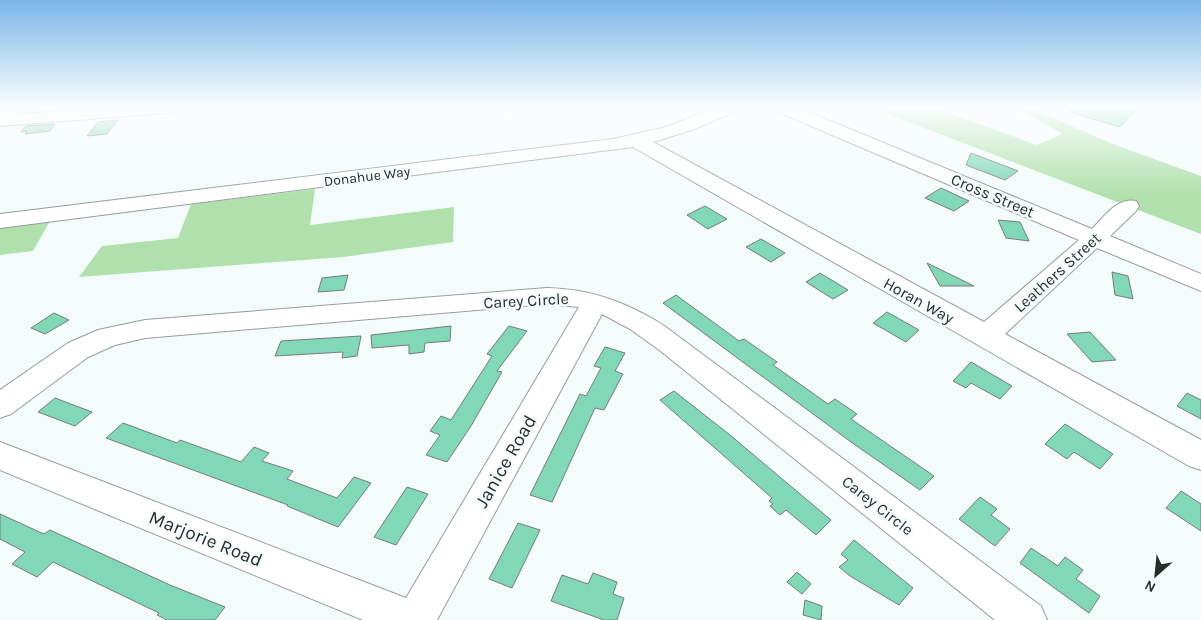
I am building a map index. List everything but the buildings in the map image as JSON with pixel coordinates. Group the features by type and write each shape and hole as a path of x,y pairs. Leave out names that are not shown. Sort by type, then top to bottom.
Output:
{"street":[{"name":"Donahue Way","path":"0,221 637,141 654,137"},
{"name":"Cross Street","path":"853,137 1201,283"},
{"name":"Horan Way","path":"637,141 1201,456"},
{"name":"Leathers Street","path":"985,337 1128,206"},
{"name":"Carey Circle","path":"0,406 78,350 108,337 146,329 547,296 564,296 595,302 631,316 668,342 1027,620"},
{"name":"Janice Road","path":"414,620 595,302"},
{"name":"Marjorie Road","path":"0,456 414,620"}],"green space":[{"path":"948,137 1015,137 1037,145 1055,137 1096,137 1201,176 1201,234"},
{"path":"315,189 310,225 454,207 453,242 343,257 79,277 102,246 178,238 191,204"},
{"path":"50,221 33,251 0,255 0,227"}]}
